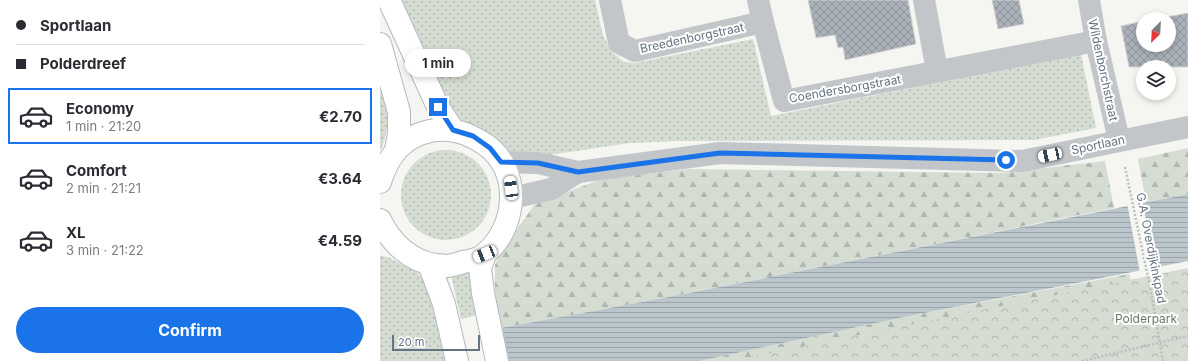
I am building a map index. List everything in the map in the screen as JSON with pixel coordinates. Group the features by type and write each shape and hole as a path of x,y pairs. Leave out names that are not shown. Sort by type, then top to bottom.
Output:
{"main road":[{"path":"389,0 438,107 453,130"},
{"path":"380,44 399,112 399,134 396,150"},
{"path":"380,182 384,167 396,150 408,140 422,133 437,130 453,130 473,136 490,148 501,162 510,179 512,198 508,219 498,240 485,254 480,268 482,293 497,361"},
{"path":"384,231 402,251 417,260 429,264 447,266 469,261 485,254"},
{"path":"429,264 444,304 457,361"}],"street":[{"name":"Breedenborgstraat","path":"610,0 619,44 635,51 763,22"},
{"name":"Coendersborgstraat","path":"758,0 784,101 1096,41"},
{"path":"924,0 937,71"},
{"name":"Wildenborchstraat","path":"1089,0 1096,41 1119,140"},
{"name":"Sportlaan","path":"501,162 538,163 578,172 720,153 1022,161 1188,127"},
{"name":"Sportlaan","path":"512,198 551,189 578,172"}],"path":[{"name":"G.A. Overdijkinkpad","path":"1129,186 1163,361"},
{"path":"1082,361 1188,336"}],"green space":[{"path":"401,0 595,0 603,35 611,51 624,62 635,63 753,39 771,116 1081,54 1096,128 1034,140 676,141 630,143 542,156 510,154 480,128 464,122 455,116 434,80"},
{"path":"380,80 385,98 387,125 384,142 380,151"},
{"path":"1188,148 1188,194 1146,202 1138,159"},
{"path":"446,150 463,153 478,163 488,178 491,195 488,212 478,227 463,237 446,240 429,237 414,227 404,212 401,195 404,178 414,163 429,153"},
{"path":"1105,161 1114,208 674,296 501,328 495,293 495,265 505,246 535,204 602,179 690,169 1001,173"},
{"path":"380,256 388,257 417,272 431,290 448,361 380,361"},
{"name":"Polderpark","path":"1188,268 1188,361 731,361"},
{"path":"469,271 479,315 461,319 451,275"},
{"name":"Polderpark","path":"1129,274 1143,337 1028,361 699,361 904,317"}],"shaded area":[{"path":"1188,194 1188,261 904,317 699,361 448,361 477,355 501,328 674,296"}],"pier":[{"path":"1142,200 1156,270 1140,273 1127,203"},
{"path":"502,326 509,361 446,361 447,359 476,353"}],"building":[{"path":"808,0 908,0 916,44 845,60 843,47 838,48 835,35 816,38"},
{"path":"992,0 1019,0 1024,24 998,29"},
{"path":"1188,13 1188,67 1176,67 1176,60 1136,60 1136,67 1129,67 1121,26 1136,23 1136,52 1176,52 1176,15"}],"route":[{"path":"438,107 453,130 473,136 490,148 501,162 538,163 578,172 720,153 1006,160"}]}
